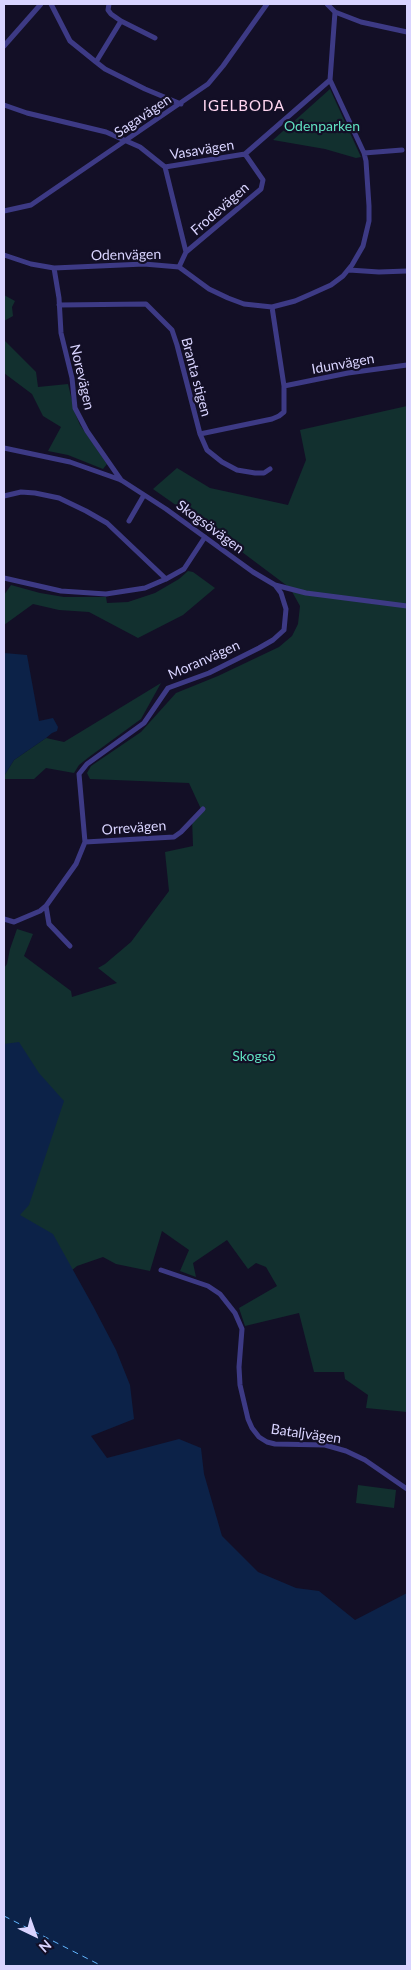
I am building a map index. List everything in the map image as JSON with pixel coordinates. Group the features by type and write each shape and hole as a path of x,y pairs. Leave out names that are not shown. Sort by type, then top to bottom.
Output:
{"street":[{"path":"4,46 40,4"},
{"path":"51,4 70,41 105,69 181,104"},
{"path":"109,4 108,10 111,14 155,38"},
{"name":"Sagavägen","path":"4,212 31,205 181,104 215,78 267,4"},
{"path":"327,4 335,12 361,22 407,32"},
{"name":"Odenvägen","path":"4,255 31,264 54,268 144,264 178,267 209,288 228,298 244,304 272,307 295,301 322,290 331,284 349,270 363,246 369,221 367,170 364,153 330,80 335,12"},
{"path":"96,62 121,21"},
{"name":"Vasavägen","path":"4,105 27,113 106,132 140,147 166,167 245,154 330,80"},
{"path":"364,153 402,150"},
{"name":"Frodevägen","path":"186,252 261,189 263,180 245,154"},
{"path":"166,167 186,252 178,267"},
{"name":"Norevägen","path":"54,268 61,333 72,378 76,408 87,430 121,480"},
{"path":"349,270 407,271"},
{"name":"Branta stigen","path":"59,305 146,304 168,325 178,345 200,434 207,450 222,462 237,470 255,474 270,469"},
{"path":"200,434 279,416 284,412 284,386 272,307"},
{"name":"Idunvägen","path":"284,386 348,373 407,366"},
{"name":"Skogsövägen","path":"4,448 70,462 121,480 275,585 306,593 407,606"},
{"path":"4,496 28,492 59,498 86,510 108,523 166,579"},
{"path":"129,521 144,495"},
{"path":"4,578 61,590 106,594 144,588 184,569 205,537"},
{"name":"Moranvägen","path":"4,919 14,922 40,911 46,906 76,864 85,842 79,783 79,774 83,768 100,753 144,722 168,688 209,673 260,648 280,635 286,624 286,609 281,593 275,585"},
{"name":"Orrevägen","path":"85,842 174,837 203,809"},
{"path":"46,906 49,924 70,946"},
{"name":"Bataljvägen","path":"161,1270 208,1286 220,1294 235,1313 242,1329 239,1367 240,1385 248,1419 259,1437 275,1444 325,1445 346,1451 365,1460 407,1489"}],"green space":[{"name":"Odenparken","path":"330,89 361,157 356,158 325,149 273,140"},
{"path":"4,295 15,301 12,307 13,316 4,321"},
{"path":"4,340 36,372 38,387 68,384 80,425 107,464 103,469 68,455 48,451 61,427 43,416 32,394 4,373"},
{"name":"Skogsö","path":"407,406 407,1412 366,1408 368,1395 345,1379 344,1372 314,1372 299,1313 245,1326 239,1308 277,1286 266,1267 256,1263 248,1269 227,1240 193,1263 196,1277 180,1271 189,1250 162,1231 150,1271 116,1264 103,1257 77,1266 4,1328 4,968 7,964 17,929 33,934 24,956 71,991 72,997 117,983 98,968 131,942 169,891 165,852 193,846 192,818 201,809 189,783 90,779 87,773 91,766 141,732 176,693 218,676 279,647 292,636 298,624 300,606 290,588 153,489 177,468 210,488 288,505 306,460 300,430"},
{"path":"188,571 193,572 215,588 183,615 138,638 89,612 59,610 33,604 4,625 4,595 11,585 64,597 106,597 107,603 128,602 155,593 179,579"},
{"path":"161,683 141,719 79,765 74,773 46,768 34,779 4,779 14,760 46,738 64,742"},
{"path":"358,1485 396,1490 394,1508 356,1503"}],"water":[{"path":"4,653 27,655 39,721 53,718 58,727 57,731 14,760 4,776"},
{"path":"19,1042 39,1073 64,1101 29,1205 20,1215 53,1234 116,1350 130,1385 134,1419 91,1436 107,1458 179,1439 201,1448 204,1474 222,1536 258,1572 296,1588 319,1591 355,1620 407,1593 407,1966 4,1966 4,1044"}],"ferry route":[{"path":"4,1916 102,1966"}],"district":[{"name":"IGELBODA","path":"244,106"}]}
